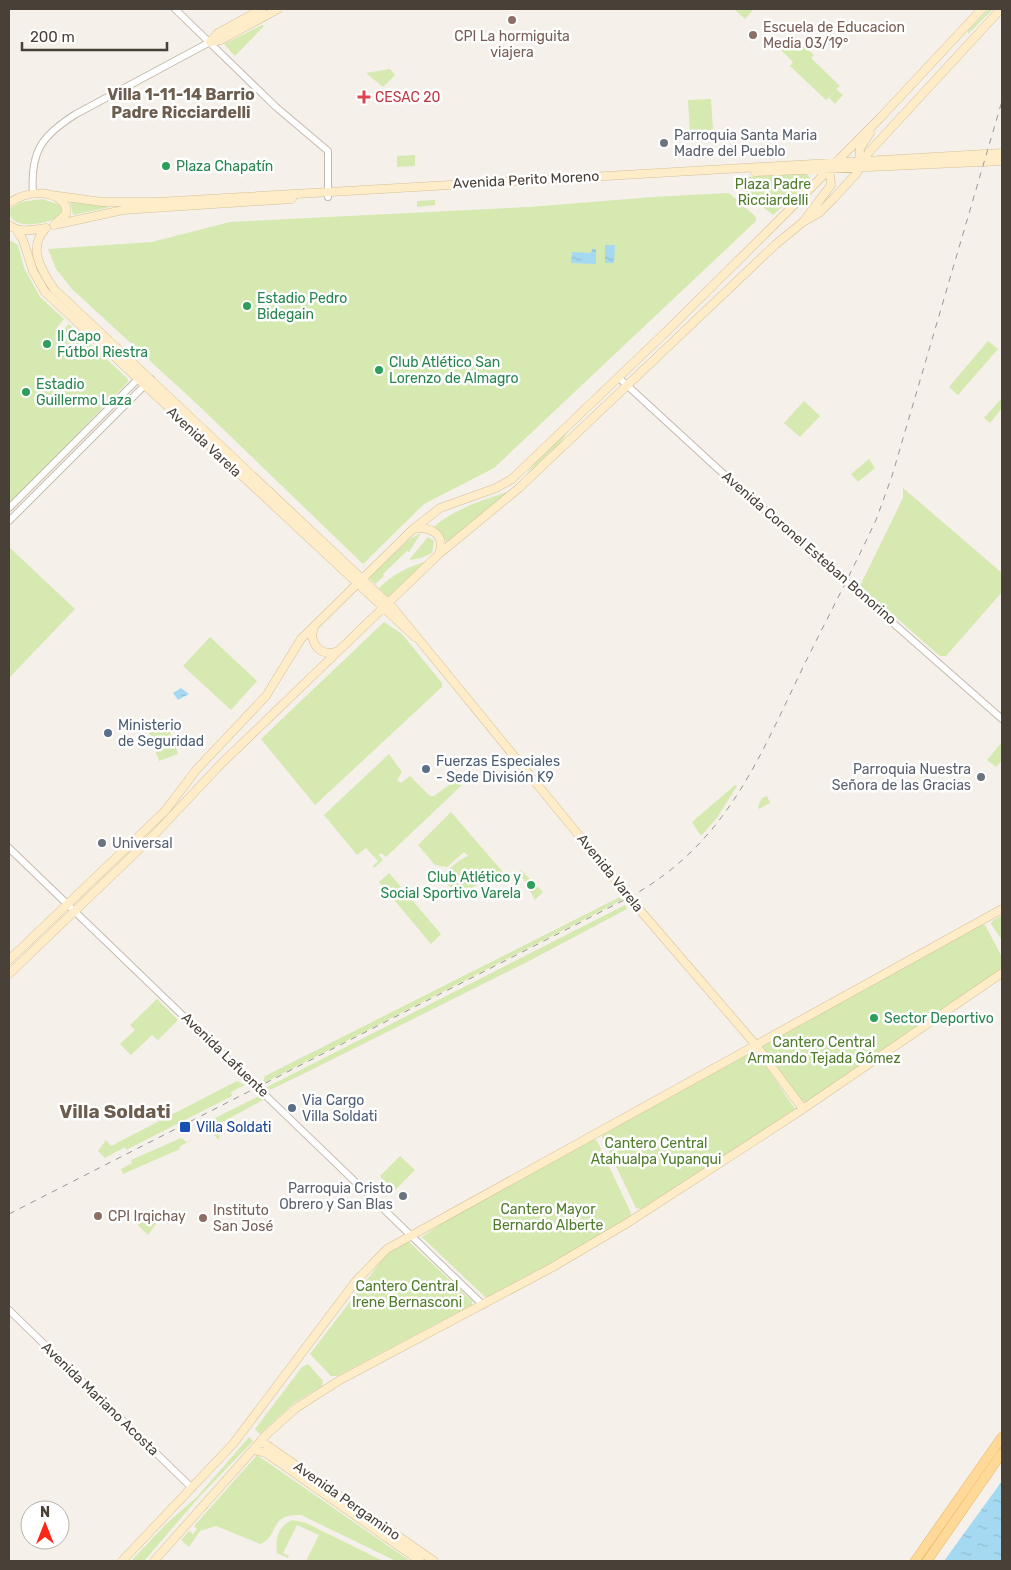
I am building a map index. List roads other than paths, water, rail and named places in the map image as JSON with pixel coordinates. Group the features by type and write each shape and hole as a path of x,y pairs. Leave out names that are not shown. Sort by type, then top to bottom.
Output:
{"main road":[{"path":"210,42 218,33 262,9"},
{"path":"210,42 221,40 278,9"},
{"path":"9,960 168,808 201,764 266,696 297,645 412,530 440,508 496,488 512,478 675,324 831,164 879,119 982,9"},
{"path":"9,974 155,834 220,765 439,554 520,488 684,333 731,285 803,222 819,213 854,176 861,162 1001,9"},
{"path":"861,162 860,148 876,127 879,119"},
{"name":"Avenida Perito Moreno","path":"20,196 33,194 51,195 120,203 328,194 1002,153"},
{"name":"Avenida Perito Moreno","path":"861,162 1002,161"},
{"path":"803,222 812,208 828,190 832,177 831,164"},
{"name":"Avenida Perito Moreno","path":"12,227 50,227 122,210 328,194"},
{"name":"Avenida Varela","path":"51,195 62,201 66,210 64,217 50,227 36,243 36,250 44,274 54,288 228,450 359,582"},
{"path":"9,198 20,196"},
{"path":"9,203 20,196"},
{"name":"Avenida Varela","path":"12,227 23,240 33,271 45,292 220,458 386,606 417,638 639,908 755,1044 803,1109"},
{"path":"220,458 228,450"},
{"path":"412,530 426,528 434,531 441,542 439,554"},
{"path":"315,625 312,639 316,648 331,653 341,648"},
{"path":"122,1561 245,1429 369,1265 387,1250 755,1044 1002,909"},
{"path":"986,922 1002,914"},
{"path":"154,1561 261,1441 289,1413 332,1385 599,1241 803,1109 1002,972"},
{"path":"916,1561 1002,1437"},
{"name":"Avenida Pergamino","path":"261,1441 434,1561"},
{"name":"Avenida Pergamino","path":"254,1450 266,1453 420,1561"},
{"path":"927,1561 1002,1453"}],"street":[{"path":"176,9 276,107 328,151 328,194"},
{"path":"33,194 34,158 41,143 56,128 76,114 210,42"},
{"path":"9,508 145,372"},
{"name":"Avenida Coronel Esteban Bonorino","path":"618,376 626,387 1002,718"},
{"path":"9,521 152,379"},
{"path":"34,484 34,490 38,492"},
{"name":"Avenida Lafuente","path":"9,848 483,1305"},
{"name":"Avenida Mariano Acosta","path":"9,1310 192,1488"}],"water":[{"path":"605,245 615,245 614,263 605,263"},
{"path":"592,249 596,249 596,264 571,263 572,252 591,253"},
{"path":"181,688 189,694 178,700 173,693"},
{"path":"1002,1481 1002,1561 944,1561"}],"railway":[{"path":"9,1214 630,897 664,875 693,850 717,823 738,793 756,762 876,520 892,476 1002,101"}],"place":[{"name":"CPI La hormiguita viajera","path":"512,20"},
{"name":"Escuela de Educacion Media 03/19°","path":"753,35"},
{"name":"CESAC 20","path":"364,97"},
{"name":"Parroquia Santa Maria Madre del Pueblo","path":"664,143"},
{"name":"Plaza Chapatín","path":"166,166"},
{"name":"Estadio Pedro Bidegain","path":"247,306"},
{"name":"Il Capo Fútbol Riestra","path":"47,344"},
{"name":"Club Atlético San Lorenzo de Almagro","path":"379,370"},
{"name":"Estadio Guillermo Laza","path":"26,392"},
{"name":"Ministerio de Seguridad","path":"108,733"},
{"name":"Fuerzas Especiales - Sede División K9","path":"426,769"},
{"name":"Parroquia Nuestra Señora de las Gracias","path":"981,777"},
{"name":"Universal","path":"102,843"},
{"name":"Club Atlético y Social Sportivo Varela","path":"531,885"},
{"name":"Sector Deportivo","path":"874,1018"},
{"name":"Via Cargo Villa Soldati","path":"292,1108"},
{"name":"Villa Soldati","path":"185,1127"},
{"name":"Parroquia Cristo Obrero y San Blas","path":"403,1196"},
{"name":"CPI Irqichay","path":"98,1216"},
{"name":"Instituto San José","path":"203,1218"}],"district":[{"name":"Villa 1-11-14 Barrio Padre Ricciardelli","path":"181,103"},
{"name":"Villa Soldati","path":"115,1111"}],"park label":[{"name":"Plaza Padre Ricciardelli","path":"773,192"},
{"name":"Cantero Central Armando Tejada Gómez","path":"824,1050"},
{"name":"Cantero Central Atahualpa Yupanqui","path":"656,1152"},
{"name":"Cantero Mayor Bernardo Alberte","path":"548,1218"},
{"name":"Cantero Central Irene Bernasconi","path":"407,1294"}]}
